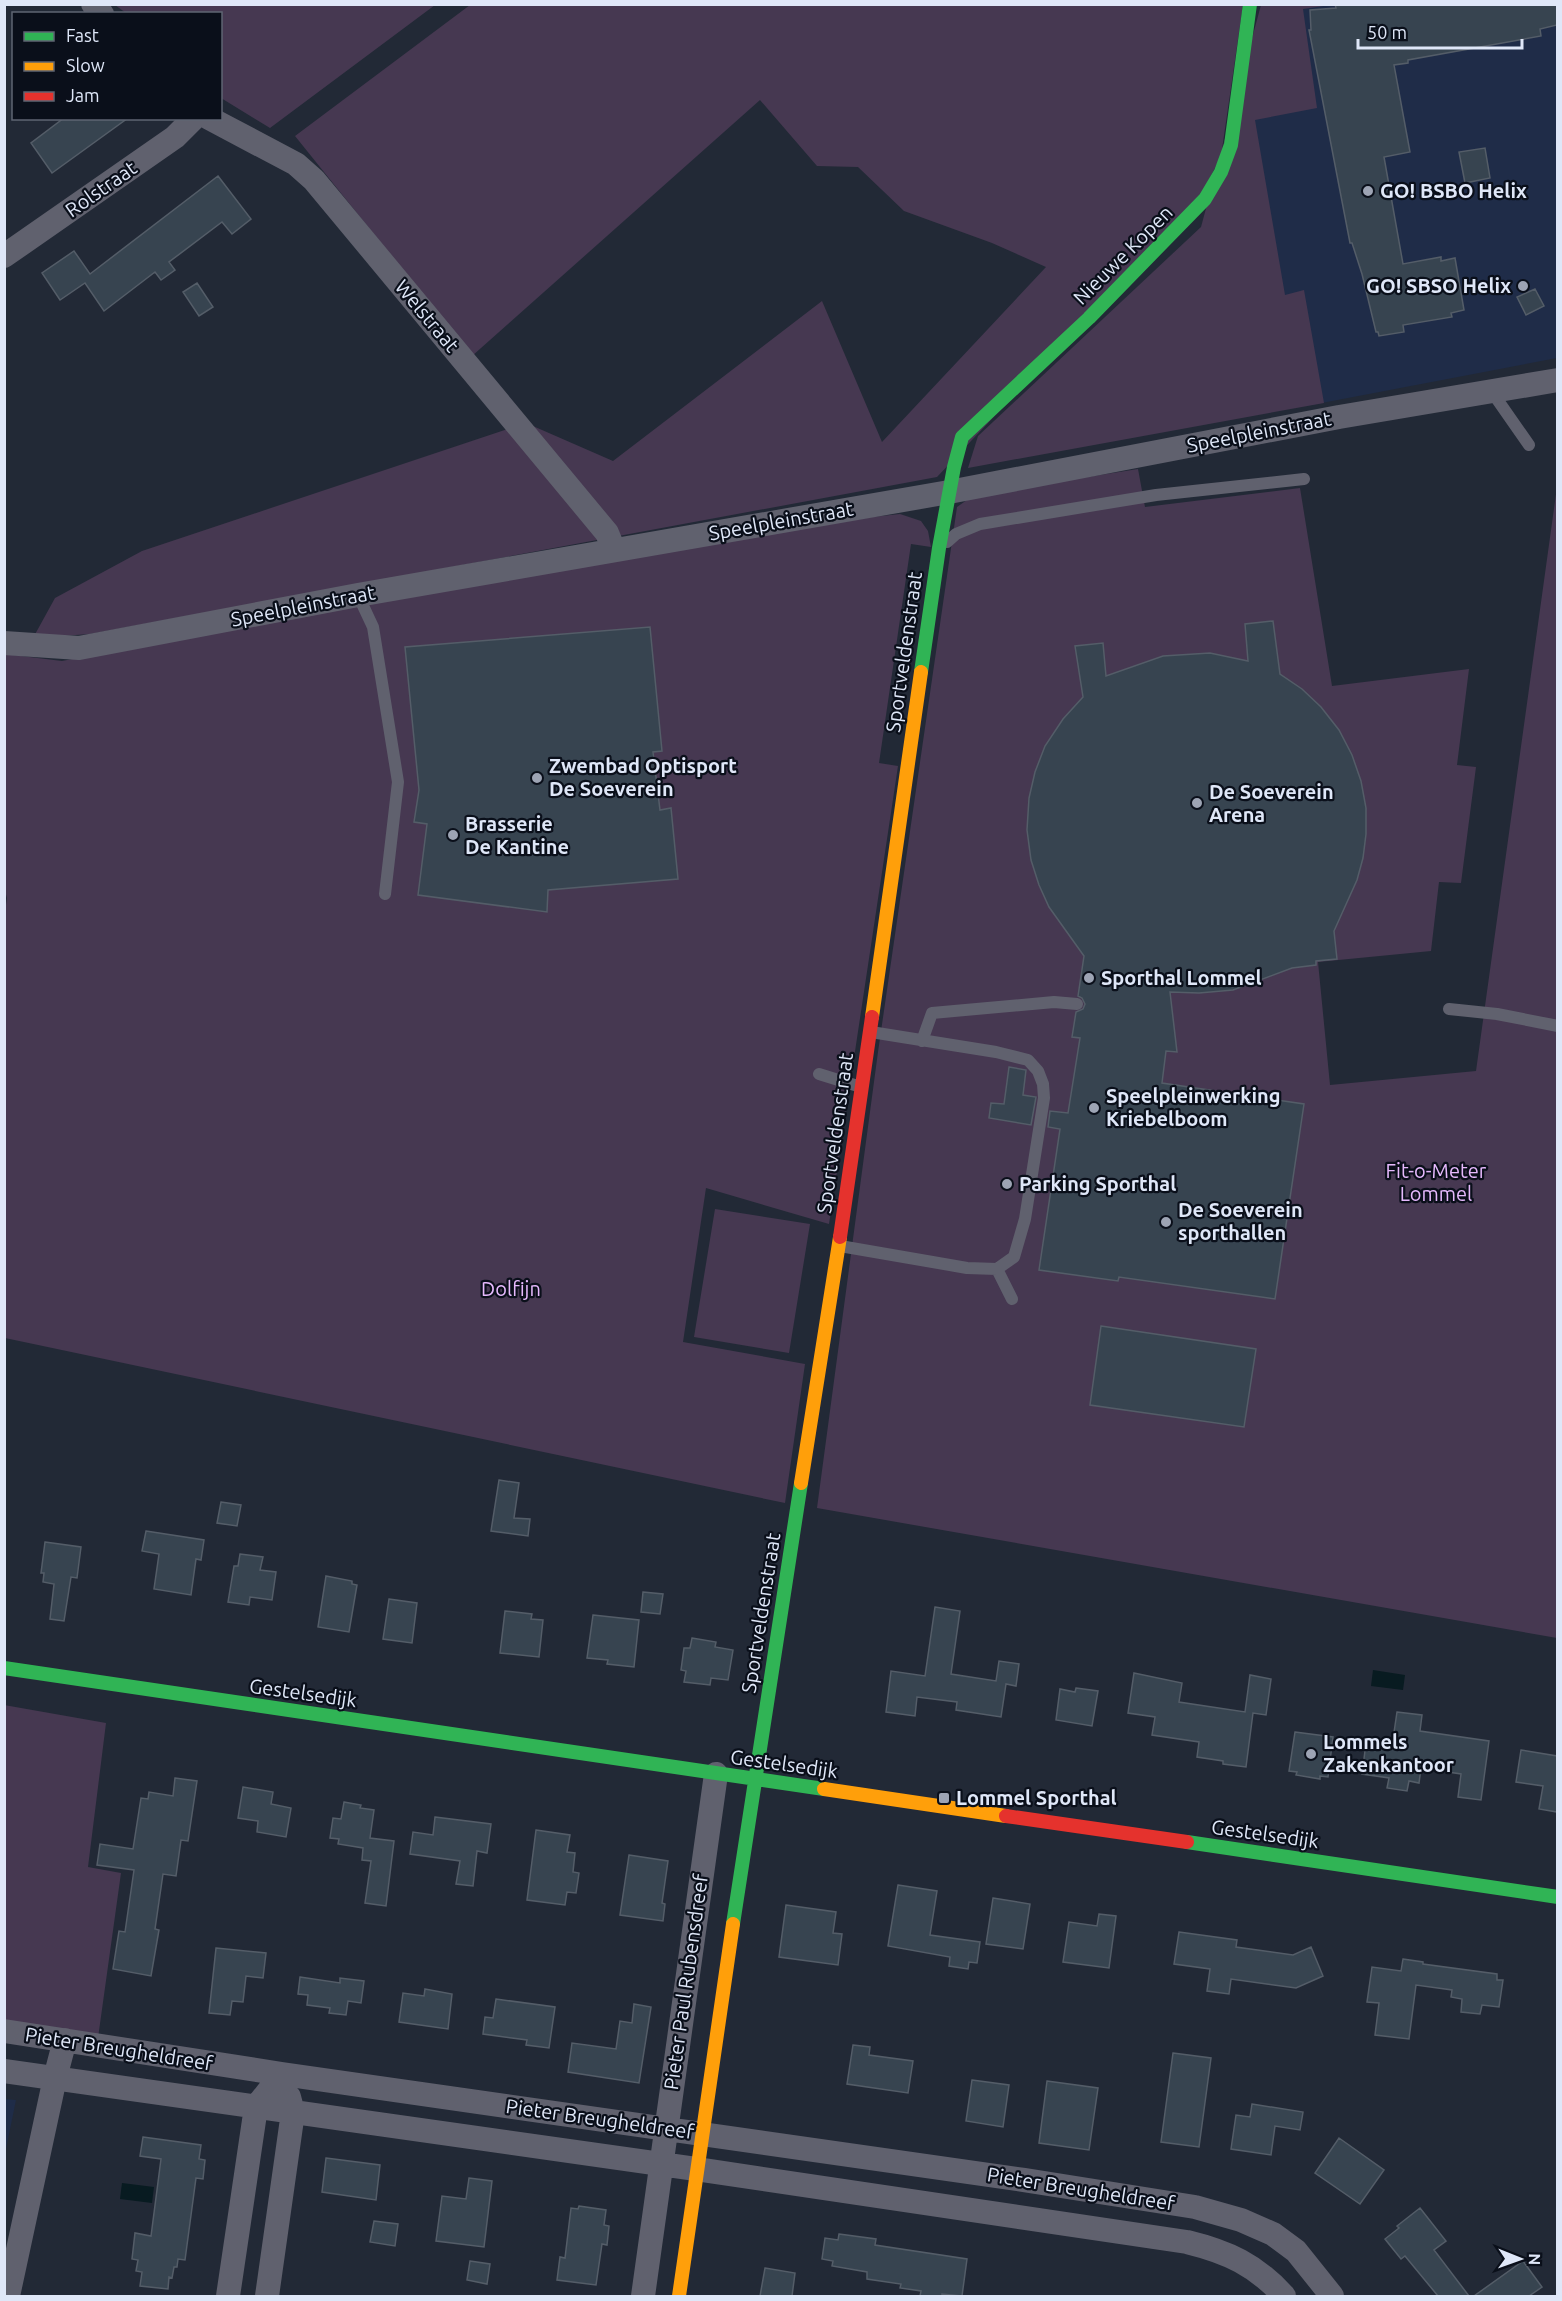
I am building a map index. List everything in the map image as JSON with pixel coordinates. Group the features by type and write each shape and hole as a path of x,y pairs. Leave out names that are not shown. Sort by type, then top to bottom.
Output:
{"street":[{"name":"Nieuwe Kopen","path":"949,492 962,437 1089,318 1205,199 1221,172 1231,145 1250,4"},
{"name":"Rolstraat","path":"4,256 175,137 192,120"},
{"name":"Welstraat","path":"213,120 296,164 314,180 607,533 614,550"},
{"name":"Speelpleinstraat","path":"4,643 79,648 614,550 949,492 1340,417 1557,380"},
{"name":"Sportveldenstraat","path":"754,1779 839,1246 939,548 949,492"},
{"name":"Gestelsedijk","path":"4,1668 1557,1897"},
{"name":"Pieter Paul Rubensdreef","path":"643,2296 716,1774"},
{"name":"Pieter Paul Rubensdreef","path":"679,2296 754,1779"},
{"name":"Pieter Breugheldreef","path":"4,2031 282,2074 702,2133 1195,2207 1241,2220 1272,2234 1296,2251 1332,2296"},
{"path":"8,2296 65,2040"},
{"name":"Pieter Breugheldreef","path":"4,2071 696,2169 1187,2242 1220,2250 1243,2262 1269,2280 1284,2296"},
{"path":"228,2296 256,2107 282,2074"},
{"path":"267,2296 293,2112 282,2074"},
{"name":"Pieter Breugheldreef","path":"1187,2242 1195,2207"}],"lane":[{"path":"1492,392 1529,445"},
{"path":"939,548 956,534 980,524 1156,495 1304,479"},
{"path":"358,596 373,627 398,782 385,894"},
{"path":"922,1041 932,1013 1054,1002 1077,1004"},
{"path":"1449,1009 1497,1014 1557,1026"},
{"path":"839,1246 967,1268 997,1269 1014,1257 1025,1219 1044,1098 1041,1078 1028,1060 870,1032"},
{"path":"819,1074 862,1087"},
{"path":"997,1269 1012,1299"}],"shaded area":[{"name":"GO! BSBO Helix","path":"1263,5 1557,5 1557,358 1306,406 1242,168"},
{"path":"1373,1670 1405,1675 1403,1690 1371,1686"},
{"path":"4,2099 16,2100 5,2154"},
{"path":"122,2183 154,2187 152,2203 120,2199"}],"green space":[{"path":"115,5 435,5 270,128 222,99 222,12 125,12"},
{"path":"470,5 1243,5 1221,156 1198,201 937,477 90,634 33,638 55,598 142,551 526,423 613,461 822,301 882,442 1046,267 992,243 904,211 858,167 817,166 760,100 472,356 295,136"},
{"path":"1261,5 1330,5 1303,9 1317,108 1255,120 1285,295 1304,290 1324,403 968,468 978,436 1201,227"},
{"name":"Fit-o-Meter Lommel","path":"1138,469 1145,507 1300,488 1332,686 1469,669 1457,765 1476,767 1461,883 1439,882 1431,951 1318,962 1330,1085 1476,1071 1557,487 1557,1638 817,1508 878,1052 957,507 974,495"},
{"name":"Dolfijn","path":"900,514 921,521 928,531 931,547 911,544 879,763 898,766 829,1224 706,1188 683,1342 805,1364 785,1503 5,1338 4,918 7,898 5,891 5,654 62,661 283,618"},
{"path":"715,1209 810,1224 789,1353 694,1337"},
{"path":"4,1705 106,1723 88,1867 121,1873 98,2038 5,2024"}],"building":[{"path":"1335,4 1557,4 1557,25 1540,29 1541,36 1408,60 1408,63 1394,65 1410,152 1384,157 1403,264 1441,257 1441,261 1455,258 1464,310 1451,313 1452,317 1403,325 1404,332 1379,336 1376,332 1362,274 1352,243 1350,243 1309,30 1311,30 1310,10 1336,8"},
{"path":"61,120 125,120 52,173 31,143"},
{"path":"1485,148 1490,178 1465,183 1459,152"},
{"path":"218,176 251,219 232,234 222,222 169,262 175,270 161,280 155,272 104,311 85,283 60,300 42,273 74,251 90,274"},
{"path":"197,283 213,307 199,316 183,292"},
{"path":"1535,289 1544,306 1526,315 1517,297"},
{"name":"De Soeverein Arena","path":"1273,621 1280,674 1302,689 1321,707 1339,730 1352,755 1361,781 1366,808 1363,858 1357,880 1334,931 1337,959 1316,961 1316,965 1292,968 1233,990 1199,993 1170,992 1177,1052 1166,1051 1162,1083 1304,1104 1275,1299 1119,1277 1118,1281 1039,1270 1060,1129 1048,1127 1050,1111 1068,1113 1080,1038 1072,1037 1076,1012 1083,1009 1085,1004 1078,996 1084,956 1049,907 1039,885 1031,860 1027,830 1029,798 1035,772 1045,746 1063,719 1083,697 1075,646 1103,643 1106,676 1163,656 1210,653 1248,661 1245,624"},
{"name":"Zwembad Optisport De Soeverein","path":"650,627 662,751 653,752 660,810 671,808 678,879 548,890 547,912 418,895 427,824 414,822 419,790 405,647"},
{"path":"1009,1067 1026,1070 1023,1095 1036,1097 1031,1125 989,1118 991,1103 1004,1104"},
{"path":"1101,1326 1256,1349 1244,1427 1090,1405"},
{"path":"499,1480 519,1483 514,1518 530,1519 528,1536 491,1531"},
{"path":"221,1502 241,1505 237,1526 217,1523"},
{"path":"146,1531 204,1540 201,1560 196,1559 191,1595 154,1589 159,1554 142,1551"},
{"path":"45,1542 81,1547 77,1578 71,1577 64,1621 50,1619 54,1584 43,1582 44,1573 41,1573"},
{"path":"240,1554 263,1557 260,1570 276,1572 272,1600 250,1597 249,1605 228,1602 234,1566 238,1566"},
{"path":"326,1576 352,1581 352,1584 357,1585 349,1632 318,1627"},
{"path":"643,1592 663,1594 660,1614 641,1612"},
{"path":"389,1599 417,1603 412,1643 383,1639"},
{"path":"935,1607 960,1611 951,1674 996,1681 999,1661 1019,1664 1016,1686 1006,1684 1001,1717 956,1710 957,1702 917,1697 915,1716 886,1712 891,1671 925,1676"},
{"path":"505,1611 532,1614 531,1619 543,1620 539,1657 500,1653"},
{"path":"593,1615 639,1620 634,1667 607,1664 608,1660 587,1658"},
{"path":"692,1638 716,1642 715,1647 733,1650 728,1680 711,1678 710,1685 684,1682 686,1671 681,1670 684,1648 690,1648"},
{"path":"1134,1673 1182,1683 1179,1702 1245,1712 1250,1675 1271,1679 1266,1715 1253,1713 1246,1767 1197,1757 1199,1742 1152,1735 1155,1717 1128,1713"},
{"path":"1076,1688 1098,1691 1092,1726 1056,1720 1060,1689 1075,1692"},
{"path":"1397,1712 1422,1715 1420,1731 1489,1741 1481,1800 1458,1797 1461,1774 1421,1768 1419,1783 1409,1781 1407,1791 1387,1788 1389,1778 1362,1774 1366,1743 1392,1746"},
{"name":"Lommels Zakenkantoor","path":"1295,1732 1333,1737 1328,1777 1320,1776 1320,1779 1296,1775 1297,1772 1289,1771"},
{"path":"1521,1750 1557,1756 1557,1812 1539,1809 1543,1786 1516,1782"},
{"path":"175,1778 197,1781 188,1841 181,1840 176,1876 163,1874 155,1929 159,1930 151,1976 113,1969 119,1931 125,1932 134,1870 97,1865 100,1844 133,1849 141,1798 148,1799 149,1792 173,1796"},
{"path":"243,1787 273,1792 271,1804 291,1808 286,1837 257,1832 258,1821 238,1818"},
{"path":"344,1802 374,1810 370,1838 394,1841 386,1906 365,1903 371,1861 362,1860 363,1848 338,1844 339,1839 330,1838 333,1818 341,1819"},
{"path":"435,1817 491,1824 487,1853 477,1851 473,1886 456,1884 460,1861 410,1854 413,1832 433,1835"},
{"path":"536,1830 570,1835 567,1852 575,1853 573,1872 579,1873 576,1893 567,1892 565,1905 527,1900"},
{"path":"629,1855 668,1861 662,1903 665,1904 663,1921 620,1915"},
{"path":"898,1885 937,1891 930,1935 980,1942 977,1963 969,1962 968,1969 949,1966 950,1957 888,1946"},
{"path":"993,1898 1030,1904 1023,1949 986,1944"},
{"path":"786,1905 836,1912 833,1933 842,1934 838,1965 779,1957"},
{"path":"1099,1914 1116,1916 1109,1968 1063,1962 1069,1922 1097,1926"},
{"path":"1179,1932 1237,1940 1236,1947 1293,1955 1311,1947 1323,1976 1296,1988 1231,1979 1229,1994 1207,1991 1210,1969 1174,1964"},
{"path":"216,1948 266,1953 263,1978 246,1976 243,2002 232,2001 230,2015 209,2013"},
{"path":"1403,1959 1497,1974 1497,1980 1503,1980 1499,2007 1482,2005 1480,2014 1461,2012 1462,1999 1451,1997 1452,1990 1416,1985 1409,2039 1375,2035 1379,2003 1367,2002 1372,1967 1401,1971"},
{"path":"300,1977 340,1983 340,1978 364,1981 361,2003 348,2001 346,2015 329,2013 330,2008 307,2005 308,1995 298,1994"},
{"path":"425,1989 452,1994 448,2029 399,2022 403,1993 424,1996"},
{"path":"496,1999 555,2007 549,2048 526,2045 527,2040 483,2034 485,2017 493,2018"},
{"path":"634,2004 651,2007 639,2083 568,2072 572,2043 616,2049 620,2021 632,2023"},
{"path":"853,2045 870,2047 869,2055 913,2061 908,2093 847,2084"},
{"path":"1173,2053 1211,2058 1199,2147 1161,2142"},
{"path":"972,2080 1009,2085 1003,2127 966,2121"},
{"path":"1047,2081 1098,2088 1089,2150 1039,2143"},
{"path":"1252,2104 1303,2112 1300,2130 1275,2126 1271,2155 1231,2149 1236,2115 1250,2117"},
{"path":"143,2137 201,2145 199,2159 205,2160 203,2179 196,2178 185,2260 178,2259 172,2278 169,2277 168,2289 140,2286 142,2272 136,2271 138,2260 132,2259 135,2233 151,2236 161,2159 140,2156"},
{"path":"1339,2138 1384,2170 1360,2204 1315,2173"},
{"path":"326,2158 380,2165 376,2200 322,2192"},
{"path":"469,2178 492,2181 484,2247 436,2241 442,2196 466,2199"},
{"path":"579,2206 606,2210 604,2225 609,2226 607,2245 602,2244 596,2285 557,2280 560,2257 565,2258 571,2208 578,2209"},
{"path":"1420,2208 1446,2241 1434,2250 1469,2296 1438,2296 1405,2256 1401,2259 1385,2239"},
{"path":"374,2221 398,2224 395,2246 370,2242"},
{"path":"839,2234 876,2239 875,2245 967,2259 962,2296 942,2294 942,2296 920,2296 921,2291 900,2288 901,2284 867,2279 867,2272 832,2266 833,2261 822,2259 825,2238 838,2240"},
{"path":"470,2261 490,2264 487,2284 467,2280"},
{"path":"1523,2261 1542,2287 1529,2296 1474,2296"},
{"path":"765,2268 795,2273 792,2296 760,2296"}],"traffic: fast":[{"path":"921,672 939,548 962,437 1089,318 1205,199 1221,172 1231,145 1250,4"},
{"path":"733,1924 801,1483"},
{"path":"4,1668 824,1789"},
{"path":"1187,1842 1558,1897"}],"traffic: slow":[{"path":"872,1017 921,672"},
{"path":"801,1483 840,1237"},
{"path":"824,1789 1006,1816"},
{"path":"679,2296 733,1924"}],"traffic: jam":[{"path":"840,1237 872,1017"},
{"path":"1006,1816 1187,1842"}],"place":[{"name":"GO! BSBO Helix","path":"1368,191"},
{"name":"GO! SBSO Helix","path":"1523,286"},
{"name":"Zwembad Optisport De Soeverein","path":"537,778"},
{"name":"De Soeverein Arena","path":"1197,803"},
{"name":"Brasserie De Kantine","path":"453,835"},
{"name":"Sporthal Lommel","path":"1089,978"},
{"name":"Speelpleinwerking Kriebelboom","path":"1094,1108"},
{"name":"Parking Sporthal","path":"1007,1184"},
{"name":"De Soeverein sporthallen","path":"1166,1222"},
{"name":"Lommels Zakenkantoor","path":"1311,1754"},
{"name":"Lommel Sporthal","path":"944,1798"}]}
